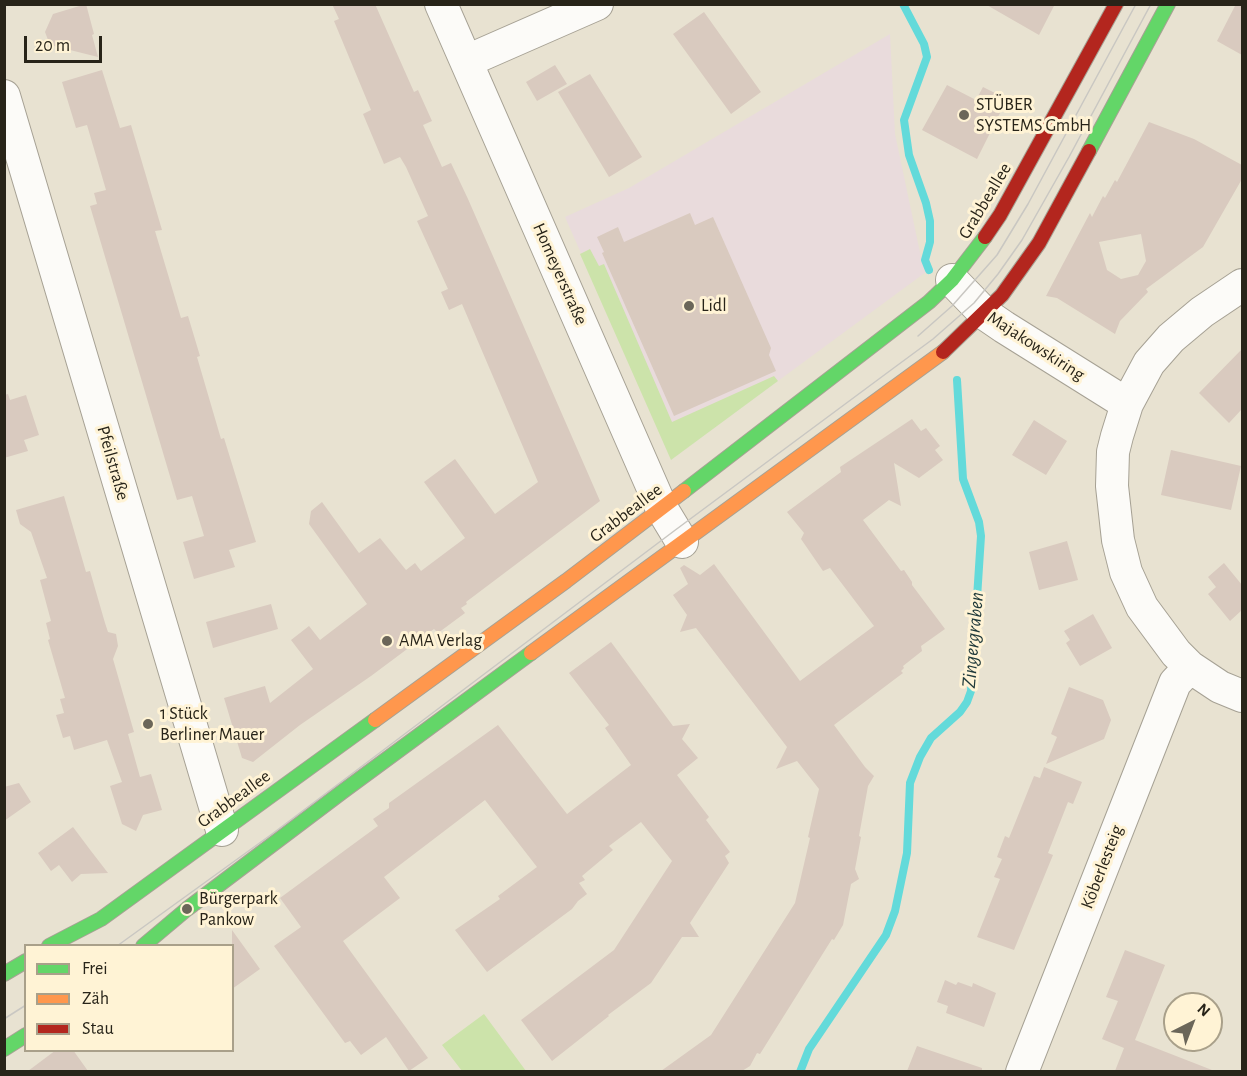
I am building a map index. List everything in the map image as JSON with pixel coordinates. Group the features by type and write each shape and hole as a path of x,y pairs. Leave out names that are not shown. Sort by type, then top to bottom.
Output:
{"main road":[{"name":"Grabbeallee","path":"51,944 101,919 566,580 662,509 929,302 952,280 1000,216 1116,4"},
{"path":"144,944 342,792 943,352 985,314 1020,272 1044,234 1168,4"},
{"path":"4,974 24,962"},
{"path":"4,1049 24,1036"}],"street":[{"name":"Homeyerstraße","path":"441,4 662,509 682,542"},
{"path":"467,61 597,4"},
{"name":"Pfeilstraße","path":"4,96 222,830"},
{"name":"Majakowskiring","path":"952,280 985,314 1127,404"},
{"path":"1242,285 1202,312 1171,338 1149,363 1127,404 1113,452 1112,474 1121,551 1126,572 1142,607 1170,646 1190,667 1220,687 1242,696"},
{"name":"Köberlesteig","path":"1022,1071 1174,683 1190,667"}],"shaded area":[{"path":"890,34 895,134 926,272 672,459 565,217 629,188"}],"green space":[{"path":"590,249 599,266 604,264 672,422 774,376 778,381 671,460 580,254"},
{"path":"484,1014 526,1071 462,1071 442,1045"}],"building":[{"path":"86,4 98,57 50,45 45,32 53,14"},
{"path":"332,4 375,4 414,92 418,90 432,121 423,125 442,167 451,163 600,501 466,602 467,604 461,608 465,613 438,633 434,629 300,725 253,762 242,758 224,698 265,686 270,703 313,669 291,640 309,626 320,640 367,604 309,524 311,511 322,502 359,553 380,538 406,570 415,563 421,571 465,538 424,482 455,459 495,514 538,482 462,304 449,310 441,292 448,289 417,221 428,216 406,167 400,157 384,164 363,114 371,110 334,21 339,19"},
{"path":"985,4 1055,4 1039,35"},
{"path":"1236,4 1242,4 1242,55 1217,41"},
{"path":"704,12 761,92 731,114 673,34"},
{"path":"555,65 567,84 537,101 526,82"},
{"path":"102,70 120,128 131,125 162,230 155,231 181,318 188,316 200,356 197,357 221,439 224,438 256,542 229,550 235,567 194,579 183,542 204,536 192,496 177,500 90,206 97,204 94,193 106,190 87,125 76,128 62,82"},
{"path":"590,74 642,157 609,177 558,92"},
{"name":"STÜBER SYSTEMS GmbH","path":"947,85 976,100 983,87 1007,99 977,159 922,130"},
{"path":"1149,122 1194,139 1242,165 1242,179 1203,247 1146,289 1148,292 1120,321 1115,334 1057,298 1046,296 1090,213 1092,217 1103,196 1105,198 1115,180 1117,182","holes":["1141,234 1146,261 1138,275 1121,279 1107,270 1099,242"]},
{"name":"Lidl","path":"690,213 695,225 713,217 771,348 769,355 776,371 674,416 597,237 618,227 624,242"},
{"path":"1242,349 1242,409 1229,423 1199,393"},
{"path":"8,394 10,400 26,395 39,435 24,440 28,451 4,458 4,395"},
{"path":"912,419 921,431 926,428 940,446 935,450 943,460 919,478 894,463 901,506 889,500 863,520 901,571 904,570 912,585 945,629 921,646 922,651 903,666 901,671 903,673 834,725 874,776 868,786 859,836 861,837 855,869 859,879 851,884 843,925 750,1066 742,1071 661,1071 711,1035 795,903 819,789 797,761 776,769 787,747 696,628 680,632 687,615 673,595 688,584 680,568 684,565 700,575 714,564 800,681 874,626 830,568 823,571 801,539 804,533 787,512 841,472 840,467"},
{"path":"1034,420 1067,441 1046,475 1012,455"},
{"path":"1171,450 1241,466 1231,510 1161,495"},
{"path":"64,496 86,572 90,571 108,632 116,634 118,646 113,659 134,732 128,734 140,777 151,774 162,810 143,815 136,831 122,824 110,786 122,782 107,740 74,750 70,736 63,738 56,715 64,713 60,699 65,698 48,640 50,639 46,623 51,621 40,580 47,578 31,532 20,524 16,510"},
{"path":"1067,541 1078,580 1039,590 1029,552"},
{"path":"1224,563 1242,585 1242,610 1230,621 1208,594 1216,587 1208,577"},
{"path":"271,604 278,629 213,648 206,622"},
{"path":"1093,614 1112,648 1080,666 1066,643 1070,640 1064,631"},
{"path":"611,642 673,726 690,724 682,739 698,758 677,775 709,817 706,820 730,852 725,856 729,863 690,923 699,937 682,937 651,983 552,1061 521,1020 614,950 672,861 641,822 609,846 613,850 582,876 585,880 579,883 587,894 572,909 487,972 455,930 500,899 498,896 537,867 485,800 384,877 400,898 343,941 428,1058 409,1071 386,1037 361,1055 350,1041 345,1043 274,946 301,927 280,898 378,826 373,819 389,808 389,803 498,725 567,814 631,765 605,728 609,725 569,673"},
{"path":"1069,687 1103,700 1111,720 1104,739 1046,764 1057,737 1051,734"},
{"path":"1044,767 1082,782 1073,804 1068,802 1048,853 1053,855 1014,950 977,937 1000,879 994,877 1002,859 997,857 1005,836 1009,838 1034,776 1040,778"},
{"path":"19,783 31,802 4,821 4,787"},
{"path":"73,827 108,873 81,874 72,882 59,865 51,871 38,853"},
{"path":"232,930 260,969 234,988 234,944 232,944"},
{"path":"1125,950 1165,965 1135,1040 1212,1071 1115,1071 1124,1048 1102,1039 1118,1001 1106,997"},
{"path":"945,980 956,985 958,982 972,987 973,983 996,993 984,1027 946,1013 948,1006 937,1002"},
{"path":"917,1046 982,1068 982,1071 907,1071"},
{"path":"53,1052 74,1052 88,1071 28,1071"}],"waterway":[{"name":"Zingergraben","path":"903,4 924,44 927,57 904,120 909,155 930,221 930,242 925,260 929,270"},
{"name":"Zingergraben","path":"800,1072 809,1049 886,935 895,911 907,853 910,783 920,757 931,738 960,712 971,691 981,536 979,522 963,479 957,380"}],"tram line":[{"path":"918,336 952,306 997,255 1028,204 1136,4"},
{"path":"120,944 272,834 933,339 974,303 1022,240 1151,4"},
{"path":"4,1019 24,1006"}],"traffic: fast":[{"path":"1089,151 1168,4"},
{"path":"684,491 929,302 952,280 985,237"},
{"path":"145,944 187,909 342,792 531,653"},
{"path":"53,944 101,919 375,720"},
{"path":"4,974 24,962"},
{"path":"4,1049 24,1036"}],"traffic: slow":[{"path":"531,653 943,352"},
{"path":"375,720 566,581 684,491"}],"traffic: jam":[{"path":"985,237 1000,215 1116,4"},
{"path":"943,352 1002,295 1039,243 1089,151"}],"place":[{"name":"STÜBER SYSTEMS GmbH","path":"964,115"},
{"name":"Lidl","path":"689,306"},
{"name":"AMA Verlag","path":"387,641"},
{"name":"1 Stück Berliner Mauer","path":"148,724"},
{"name":"Bürgerpark Pankow","path":"187,909"}]}
